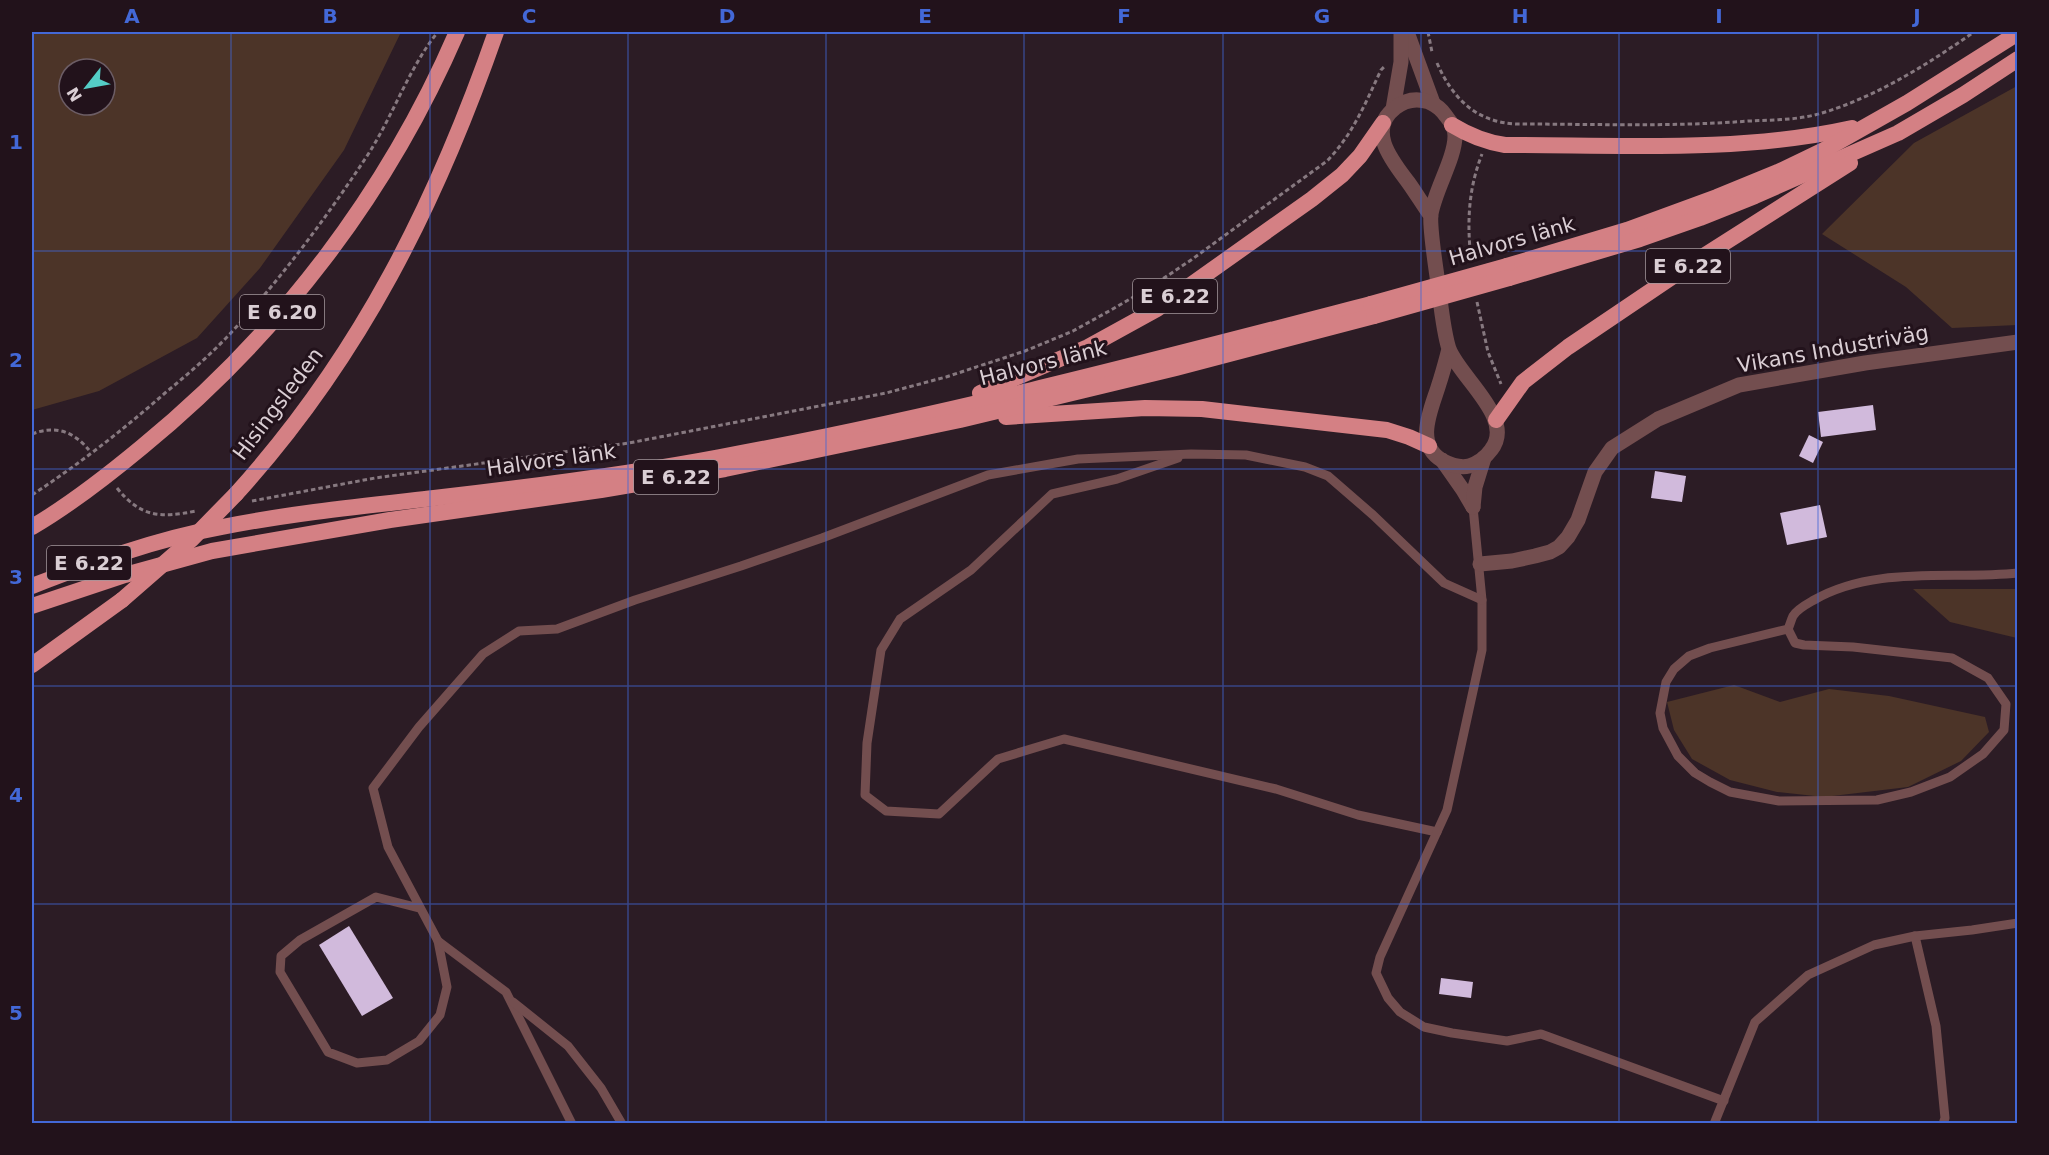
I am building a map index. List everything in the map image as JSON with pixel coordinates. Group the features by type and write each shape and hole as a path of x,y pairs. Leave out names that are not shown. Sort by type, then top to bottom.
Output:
{"highway":[{"name":"E 6.20","path":"32,527 93,486 177,418 282,312 328,256 366,201 412,126 457,32"},
{"name":"Hisingsleden","path":"32,665 122,600 240,498 330,376 383,291 434,191 496,32"},
{"name":"Halvors länk","path":"1508,272 1718,197 1824,150 1946,80 2018,33"},
{"name":"Halvors länk","path":"32,606 125,575 212,551 378,522 601,490 725,469 960,420 1176,368 1508,272 1640,239 1700,218 1898,133 1964,95 2018,59"},
{"name":"E 6.22","path":"929,413 1023,376 1088,347 1156,309 1312,199 1342,175 1360,156 1383,123"},
{"name":"E 6.22","path":"1452,125 1486,142 1505,145 1690,145 1786,140 1867,124"},
{"name":"E 6.22","path":"1496,420 1523,382 1568,347 1688,266 1898,133"},
{"name":"Halvors länk","path":"32,586 148,544 221,527 370,505 598,477 721,457 929,413 1372,310"},
{"name":"E 6.22","path":"960,420 1145,408 1202,410 1387,430 1429,446"}],"street":[{"path":"1393,109 1401,62 1401,32"},
{"path":"1407,32 1433,104"},
{"path":"1393,109 1416,100 1433,104"},
{"name":"E 6.22","path":"1433,104 1440,109 1452,125"},
{"name":"E 6.22","path":"1383,123 1393,109"},
{"path":"1383,123 1383,145 1389,157 1431,216"},
{"path":"1452,125 1456,135 1454,145 1431,216 1439,291 1449,349 1496,420"},
{"name":"Vikans Industriväg","path":"1480,564 1512,561 1550,552 1559,547 1578,520 1595,472 1612,448 1658,419 1738,385 2018,342"},
{"path":"1429,446 1426,432 1427,419 1449,349"},
{"name":"E 6.22","path":"1484,458 1495,445 1498,436 1496,420"},
{"name":"E 6.22","path":"1429,446 1442,460"},
{"path":"1442,460 1452,465 1469,466 1484,458"},
{"path":"1473,507 1475,487 1484,458"},
{"path":"1442,460 1473,507"}],"lane":[{"path":"419,908 376,897 300,940 281,956 280,972 328,1052 357,1063 387,1060 419,1041 440,1015 447,987 438,941 388,847 373,788 419,727 483,654 519,631 557,629 634,600 822,538 988,475 1078,459 1191,454 1246,455 1305,467 1328,476 1373,514 1444,583 1482,600"},
{"path":"1191,454 1117,479 1052,494 971,570 900,619 881,650 867,743 866,795 886,811 939,814 998,759 1064,738 1276,789 1358,815 1437,832"},
{"path":"1473,507 1480,564 1482,650 1448,810 1380,957 1376,973 1388,998 1400,1012 1424,1027 1507,1041 1541,1034 1724,1101"},
{"path":"1788,629 1710,648 1689,656 1674,669 1666,682 1660,713 1664,728 1678,756 1695,773 1730,792 1779,801 1877,800 1911,792 1950,777 1983,754 2004,730 2006,704 1988,678 1952,658 1795,643 1788,629 1793,615 1804,605 1822,595 1862,581 2018,573"},
{"path":"1714,1124 1755,1022 1808,975 1874,945 1915,936 2018,923"},
{"path":"1915,936 1936,1026 1945,1118 1943,1124"},
{"path":"438,941 506,992 572,1124"},
{"path":"509,999 568,1046 601,1088 622,1124"}],"path":[{"path":"32,495 117,435 195,367 252,309 286,269 362,164 402,95 424,50 438,32"},
{"path":"1428,32 1434,57 1442,75 1461,100 1485,119 1516,124 1724,123 1820,114 1875,92 1974,32"},
{"path":"240,498 629,444 886,393 946,377 1025,351 1073,331 1149,288 1327,161 1343,144 1358,121 1381,70 1386,65 1401,62"},
{"path":"1472,268 1468,211 1471,189 1486,142"},
{"path":"1477,298 1491,364 1497,379 1511,398"},
{"path":"32,434 42,430 61,429 74,435 89,450"},
{"path":"114,484 135,507 155,515 171,516 198,511"}],"shaded area":[{"path":"32,32 401,32 344,150 260,268 197,338 99,391 32,410"},
{"path":"2017,86 2017,325 1952,328 1906,287 1822,234 1914,143"},
{"path":"1913,589 2017,589 2017,638 1950,622"},
{"path":"1734,685 1780,702 1829,689 1889,696 1985,717 1989,732 1961,761 1908,787 1824,797 1777,792 1730,780 1692,759 1674,730 1667,702"}],"building":[{"path":"1873,405 1876,430 1821,437 1818,412"},
{"path":"1809,435 1823,442 1813,463 1799,456"},
{"path":"1655,471 1686,476 1682,502 1651,498"},
{"path":"1820,505 1827,537 1787,545 1780,513"},
{"path":"349,926 393,998 362,1016 319,945"},
{"path":"1441,978 1473,982 1471,998 1439,994"}]}
